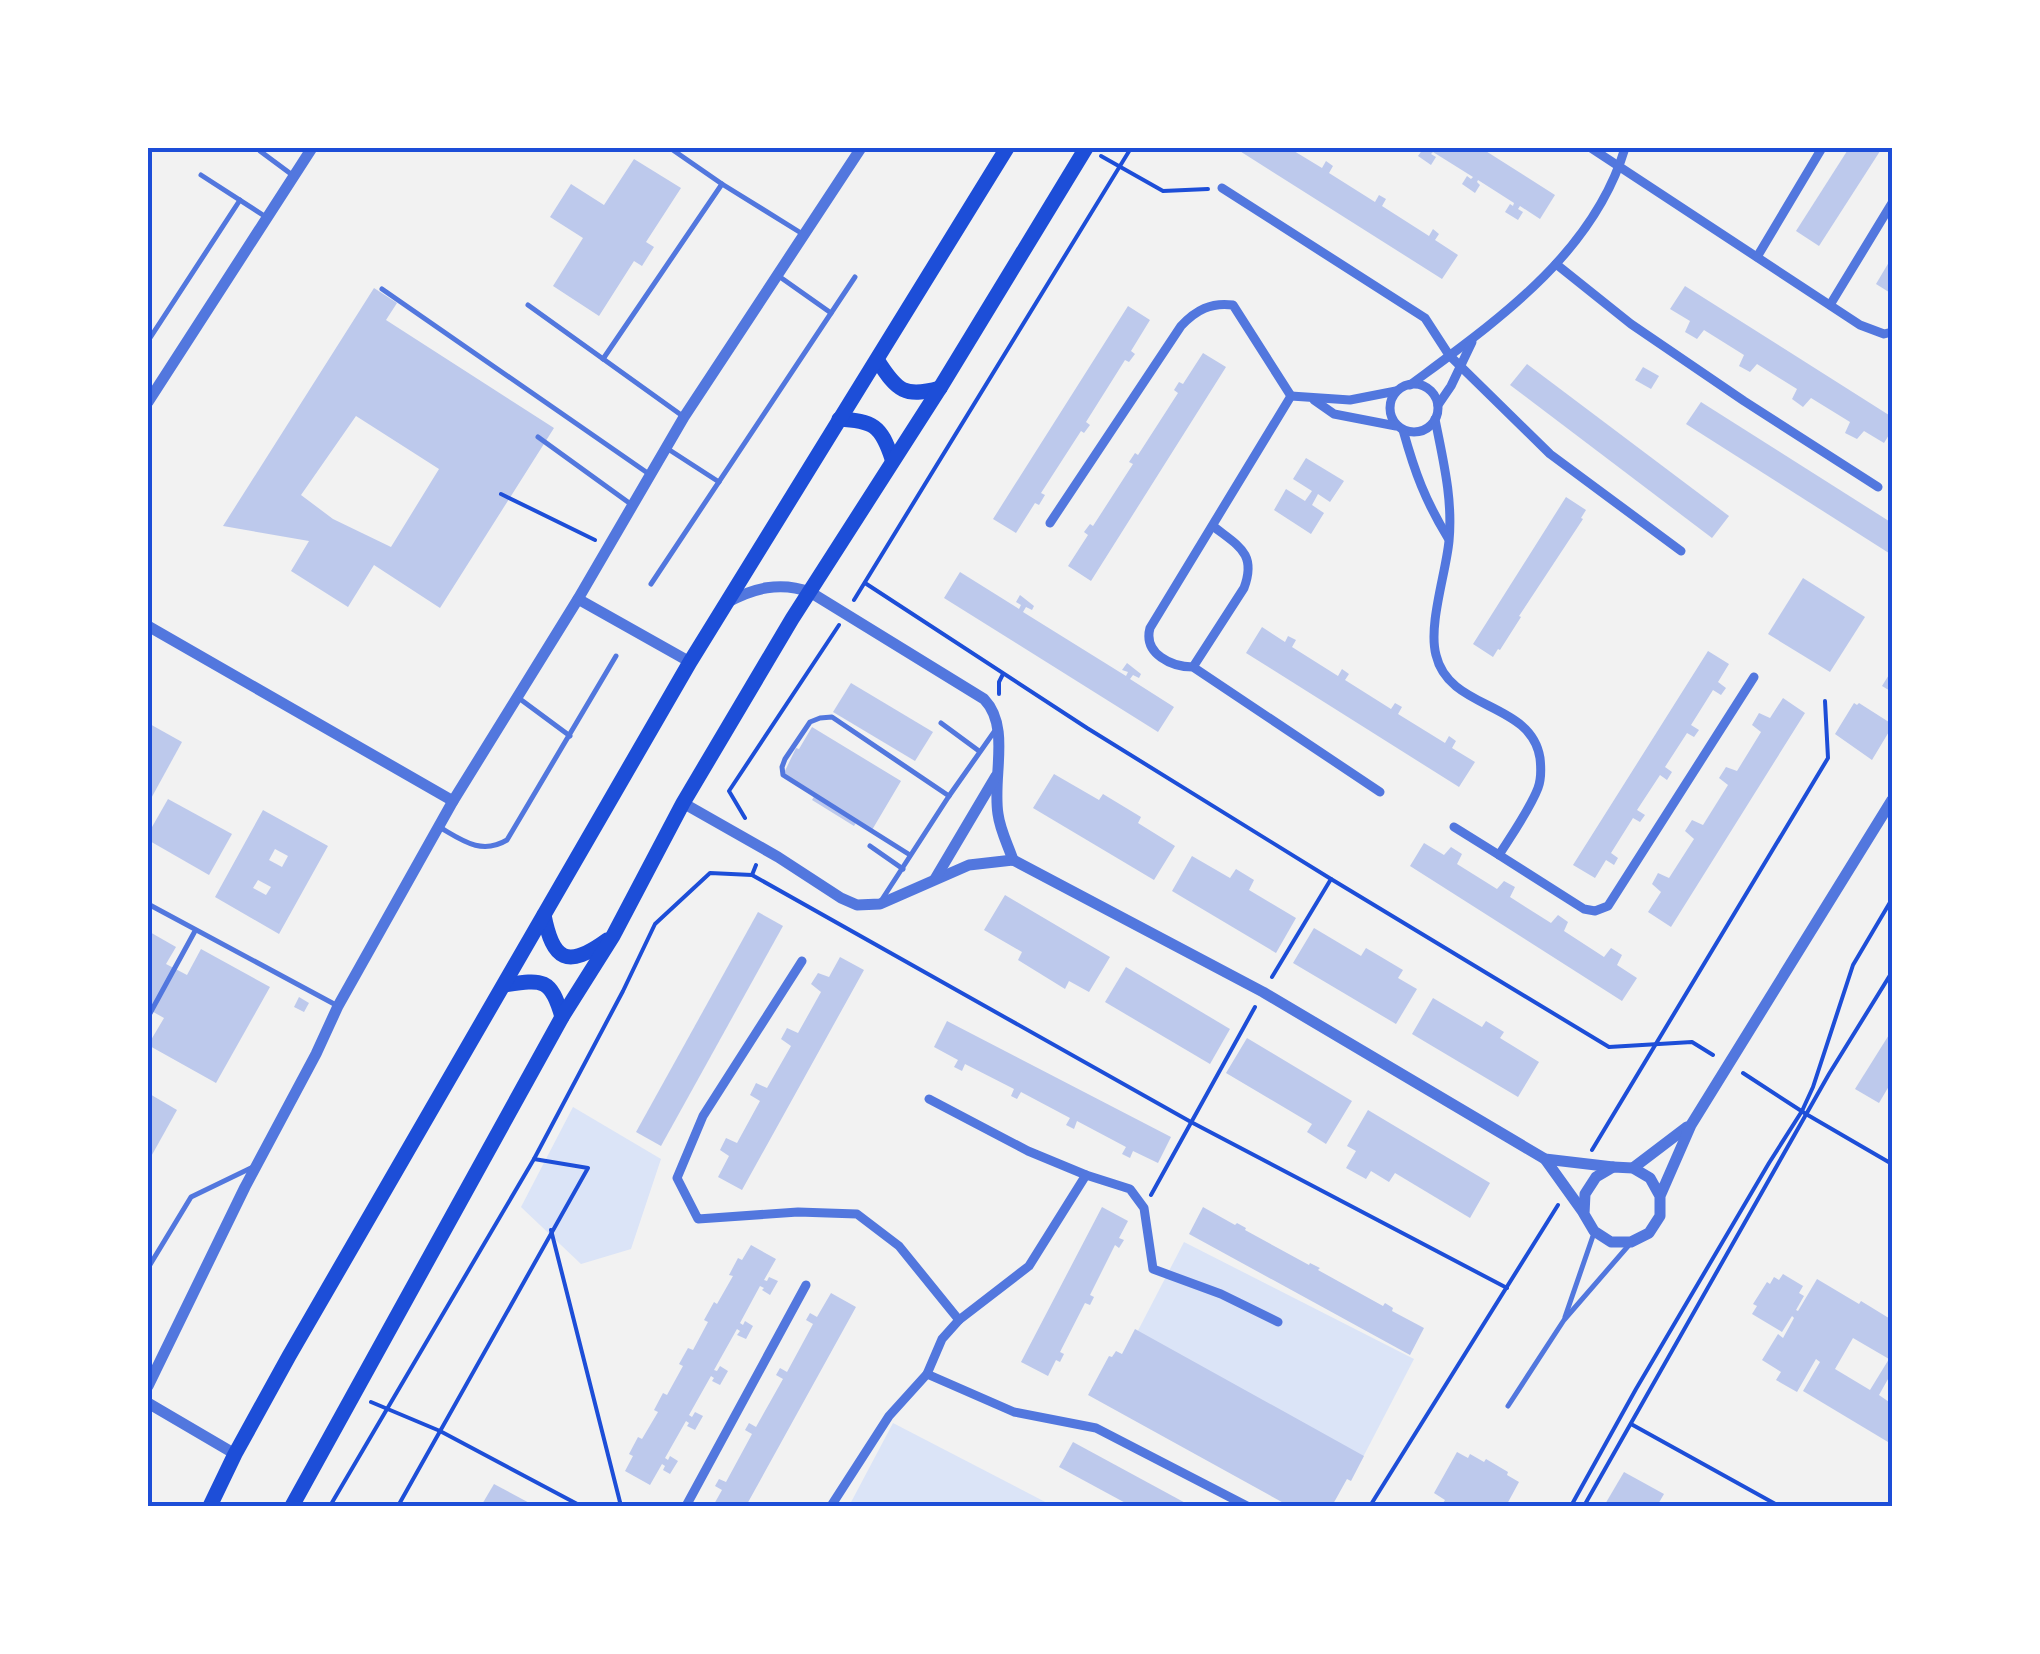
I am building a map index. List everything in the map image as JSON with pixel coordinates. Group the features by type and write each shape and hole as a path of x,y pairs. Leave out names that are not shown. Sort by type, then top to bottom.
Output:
{"main road":[{"path":"210,1506 289,1356 690,662 1007,148"},
{"path":"292,1506 562,1017 613,936 682,804 1086,148"},
{"path":"878,361 889,378 909,393 940,388"},
{"path":"839,419 860,420 875,426 882,432 892,459"},
{"path":"544,914 550,944 569,957 592,951 613,936"},
{"path":"505,985 533,981 543,984 552,990 562,1017"}],"street":[{"path":"148,402 312,148"},
{"path":"148,1386 338,1006 438,826 684,417 860,148"},
{"path":"1591,148 1860,326 1884,334 1892,332"},
{"path":"1291,396 1350,400 1396,391 1473,340 1556,264 1595,216 1625,148"},
{"path":"1757,257 1822,148"},
{"path":"1222,188 1425,318 1449,355 1550,454 1682,551"},
{"path":"1830,304 1892,203"},
{"path":"1556,264 1744,402 1878,487"},
{"path":"1050,523 1181,326 1204,307 1234,305 1291,396"},
{"path":"1473,340 1438,405 1436,419 1450,502 1435,654 1450,681 1469,696 1520,722 1530,732 1541,762 1538,787 1499,855"},
{"path":"1410,384 1425,387 1438,405"},
{"path":"1396,391 1390,412 1400,428 1428,506 1449,540"},
{"path":"1291,396 1147,637 1152,650 1172,664 1193,666 1380,792"},
{"path":"1312,398 1334,414 1418,432 1436,419"},
{"path":"1193,666 1249,575 1245,552 1214,526"},
{"path":"725,604 766,587 791,586 810,592 984,699 999,725 998,814 1013,860"},
{"path":"578,599 690,662"},
{"path":"148,626 453,801"},
{"path":"1454,827 1584,909 1595,911 1608,906 1754,676"},
{"path":"932,883 996,776"},
{"path":"1545,1159 1594,1232 1611,1242 1631,1242 1649,1233 1660,1216 1660,1196 1691,1125 1892,800"},
{"path":"682,804 857,905 880,904 969,866 1013,860 1262,992 1545,1159 1633,1168 1650,1178 1660,1196"},
{"path":"802,960 702,1116 677,1178 698,1219 798,1212 857,1214 899,1246 959,1320"},
{"path":"929,1099 1028,1150 1130,1190 1144,1208 1153,1269 1221,1294 1278,1322"},
{"path":"1633,1168 1691,1125"},
{"path":"1584,1214 1585,1194 1596,1177 1613,1167"},
{"path":"831,1506 889,1416 927,1374 942,1339 959,1320 1029,1266 1086,1175"},
{"path":"686,1506 806,1284"},
{"path":"927,1374 1014,1412 1096,1428 1246,1506"},
{"path":"148,1403 235,1454"}],"lane":[{"path":"259,148 294,176"},
{"path":"670,148 804,234"},
{"path":"202,175 267,217"},
{"path":"602,359 722,184"},
{"path":"148,341 240,200"},
{"path":"777,275 831,313"},
{"path":"651,584 855,277"},
{"path":"382,289 650,474"},
{"path":"528,305 684,417"},
{"path":"538,437 632,505"},
{"path":"666,447 719,482"},
{"path":"438,826 469,845 500,844 512,836 616,656"},
{"path":"517,697 570,736"},
{"path":"910,856 784,775 785,759 810,722 832,717 949,796"},
{"path":"941,724 978,751"},
{"path":"880,904 978,751 999,725"},
{"path":"870,846 903,868"},
{"path":"148,904 338,1006"},
{"path":"148,1017 195,931"},
{"path":"148,1268 191,1197 256,1166"},
{"path":"1564,1320 1594,1232"},
{"path":"1508,1406 1564,1320 1631,1242"}],"path":[{"path":"1119,167 1163,191 1222,188"},
{"path":"501,494 608,546"},
{"path":"865,583 1087,728 1609,1046 1692,1042 1892,1164"},
{"path":"1584,1164 1828,758 1825,701"},
{"path":"752,875 1191,1122 1507,1288"},
{"path":"1144,1208 1262,992 1331,879"},
{"path":"1571,1506 1769,1163 1804,1113 1853,966 1892,899"},
{"path":"1584,1506 1804,1113 1892,972"},
{"path":"398,1506 588,1168 534,1159"},
{"path":"1370,1506 1567,1190"},
{"path":"552,1230 620,1506"},
{"path":"355,1393 385,1410 440,1431 581,1506"},
{"path":"1631,1424 1778,1506"}],"shaded area":[{"path":"573,1107 661,1159 631,1249 581,1264 521,1207"},
{"path":"1184,1242 1414,1359 1361,1461 1131,1344"},
{"path":"893,1423 1053,1506 849,1506"}],"building":[{"path":"1235,148 1289,148 1322,168 1326,161 1333,166 1329,173 1375,202 1379,195 1386,199 1382,206 1429,236 1433,229 1439,234 1435,240 1458,255 1442,279"},
{"path":"1428,148 1481,148 1555,195 1540,219 1520,206 1518,209 1523,212 1518,220 1505,212 1514,203 1489,187 1478,180 1480,185 1475,193 1462,184 1467,176 1473,177 1433,152 1436,157 1431,165 1418,156"},
{"path":"1849,148 1882,148 1819,246 1796,231"},
{"path":"634,159 681,188 646,242 654,247 642,266 634,261 599,316 553,286 583,238 550,217 571,184 604,205"},
{"path":"1892,257 1892,294 1876,284"},
{"path":"1685,286 1892,417 1892,430 1884,443 1864,431 1857,439 1845,433 1850,422 1811,398 1803,407 1792,399 1797,389 1757,364 1750,372 1739,366 1744,355 1704,330 1697,339 1685,332 1690,321 1670,309"},
{"path":"374,288 397,303 386,320 554,428 440,608 374,565 348,607 291,571 309,541 223,526","holes":["356,416 439,469 391,547 333,519 301,495"]},
{"path":"1128,306 1150,320 1131,351 1135,354 1129,362 1125,360 1086,422 1090,425 1084,433 1081,431 1041,493 1045,495 1039,505 1035,503 1016,533 993,519"},
{"path":"1203,353 1226,367 1091,581 1068,566 1088,535 1084,532 1090,524 1093,526 1133,464 1129,462 1135,453 1138,455 1178,393 1174,390 1179,382 1183,384"},
{"path":"1527,364 1729,516 1712,538 1510,385"},
{"path":"1643,367 1659,376 1651,389 1635,380"},
{"path":"1701,402 1892,523 1892,555 1686,424"},
{"path":"1306,458 1344,481 1330,502 1318,494 1312,505 1324,513 1311,534 1274,510 1286,489 1305,501 1312,491 1293,479"},
{"path":"1566,497 1586,510 1583,519 1493,657 1473,644"},
{"path":"960,572 1019,609 1021,605 1016,602 1020,595 1034,606 1023,612 1126,676 1128,672 1122,670 1127,663 1141,674 1130,679 1174,707 1158,732 944,598"},
{"path":"1803,578 1865,617 1830,672 1768,634"},
{"path":"1262,627 1285,642 1288,636 1296,640 1292,647 1338,676 1342,669 1349,674 1345,680 1391,709 1395,703 1402,707 1398,714 1445,743 1449,736 1456,741 1452,748 1475,762 1459,787 1246,653"},
{"path":"1708,651 1729,664 1718,682 1726,688 1721,695 1713,690 1691,725 1699,730 1694,737 1687,733 1665,767 1672,772 1667,780 1660,775 1637,810 1645,815 1640,822 1633,818 1611,853 1618,858 1614,865 1606,860 1595,878 1573,865"},
{"path":"1892,670 1892,692 1882,686"},
{"path":"851,683 933,732 915,761 833,712"},
{"path":"1783,698 1805,713 1671,927 1648,912 1661,892 1652,884 1658,873 1669,878 1694,839 1685,831 1692,820 1703,825 1728,785 1719,778 1726,767 1737,771 1761,732 1752,725 1759,713 1770,718"},
{"path":"1854,703 1892,724 1892,732 1872,760 1835,734"},
{"path":"148,723 182,742 148,804"},
{"path":"812,727 901,781 872,830 857,821 854,826 812,800 815,795 783,775"},
{"path":"1054,774 1099,800 1103,794 1141,817 1138,823 1175,846 1154,880 1033,808"},
{"path":"168,799 232,834 209,875 148,840"},
{"path":"263,810 328,846 279,934 215,897","holes":["275,849 288,856 282,867 269,860","258,880 271,887 266,895 253,888"]},
{"path":"1424,843 1444,855 1451,847 1462,854 1457,864 1497,889 1504,881 1515,887 1510,897 1551,923 1558,915 1568,922 1564,931 1604,957 1611,948 1622,955 1617,965 1637,978 1622,1001 1410,866"},
{"path":"1192,856 1230,878 1236,869 1254,880 1249,890 1296,918 1276,953 1172,891"},
{"path":"1005,895 1110,957 1089,992 1069,981 1065,989 1018,960 1022,952 984,930"},
{"path":"758,912 783,926 661,1146 636,1132"},
{"path":"1314,928 1361,956 1366,948 1403,970 1398,978 1417,989 1396,1024 1293,963"},
{"path":"148,931 176,947 166,964 187,975 201,949 270,987 216,1083 148,1045 164,1018 148,1009"},
{"path":"840,957 864,970 742,1190 718,1177 729,1156 720,1150 726,1138 737,1143 760,1101 750,1095 756,1083 767,1088 791,1046 781,1039 787,1028 798,1033 821,992 811,984 818,973 829,977"},
{"path":"1126,967 1230,1029 1210,1064 1105,1002"},
{"path":"299,997 309,1003 304,1012 294,1007"},
{"path":"1433,998 1482,1027 1486,1021 1504,1032 1500,1038 1539,1062 1518,1097 1412,1034"},
{"path":"947,1021 1171,1137 1158,1163 1133,1151 1130,1158 1122,1154 1126,1147 1077,1121 1074,1129 1066,1125 1070,1118 1021,1092 1017,1099 1011,1096 1014,1089 965,1064 962,1071 954,1067 958,1060 934,1047"},
{"path":"1892,1030 1892,1081 1879,1103 1855,1089"},
{"path":"1247,1038 1352,1101 1326,1144 1307,1132 1312,1124 1226,1073"},
{"path":"148,1093 177,1110 148,1162"},
{"path":"1368,1110 1490,1183 1470,1218 1395,1173 1389,1182 1371,1171 1366,1179 1346,1168 1356,1151 1347,1146"},
{"path":"1102,1207 1128,1221 1119,1238 1124,1240 1119,1248 1115,1245 1090,1295 1094,1297 1090,1305 1085,1303 1060,1352 1064,1354 1060,1362 1056,1360 1048,1376 1021,1362"},
{"path":"1203,1207 1383,1306 1385,1303 1424,1328 1410,1355 1189,1234"},
{"path":"751,1245 776,1259 764,1280 769,1277 778,1281 770,1295 760,1286 740,1323 745,1321 753,1326 746,1339 737,1335 737,1329 714,1370 720,1366 728,1371 720,1385 711,1376 689,1415 692,1417 695,1412 703,1416 695,1430 686,1421 665,1458 670,1456 678,1461 670,1474 662,1464 650,1485 625,1471 633,1456 629,1454 658,1412 654,1410 683,1366 679,1364 688,1348 693,1350 708,1322 704,1320 733,1276 729,1275 738,1258 742,1260"},
{"path":"1783,1274 1803,1286 1798,1311 1817,1279 1892,1320 1892,1372 1879,1395 1892,1404 1892,1435 1888,1442 1803,1391 1820,1362 1816,1359 1797,1392 1776,1380 1781,1372 1762,1360 1778,1334 1783,1338 1794,1318 1782,1332 1752,1314 1757,1306 1753,1304 1767,1282 1770,1284 1774,1277 1779,1280","holes":["1853,1338 1889,1359 1870,1390 1835,1369"]},
{"path":"831,1293 856,1307 746,1506 713,1506 722,1490 715,1486 719,1479 726,1482 752,1434 745,1430 749,1423 756,1427 783,1379 776,1375 780,1368 787,1372 813,1324 806,1320 810,1313 817,1317"},
{"path":"1135,1329 1364,1456 1332,1506 1289,1506 1088,1395 1109,1356 1116,1351 1122,1354"},
{"path":"1073,1442 1191,1506 1131,1506 1059,1467"},
{"path":"1457,1452 1484,1462 1486,1459 1519,1482 1506,1506 1441,1506 1445,1500 1434,1493"},
{"path":"1624,1472 1664,1494 1657,1506 1604,1506"},
{"path":"494,1484 535,1506 481,1506"}]}
